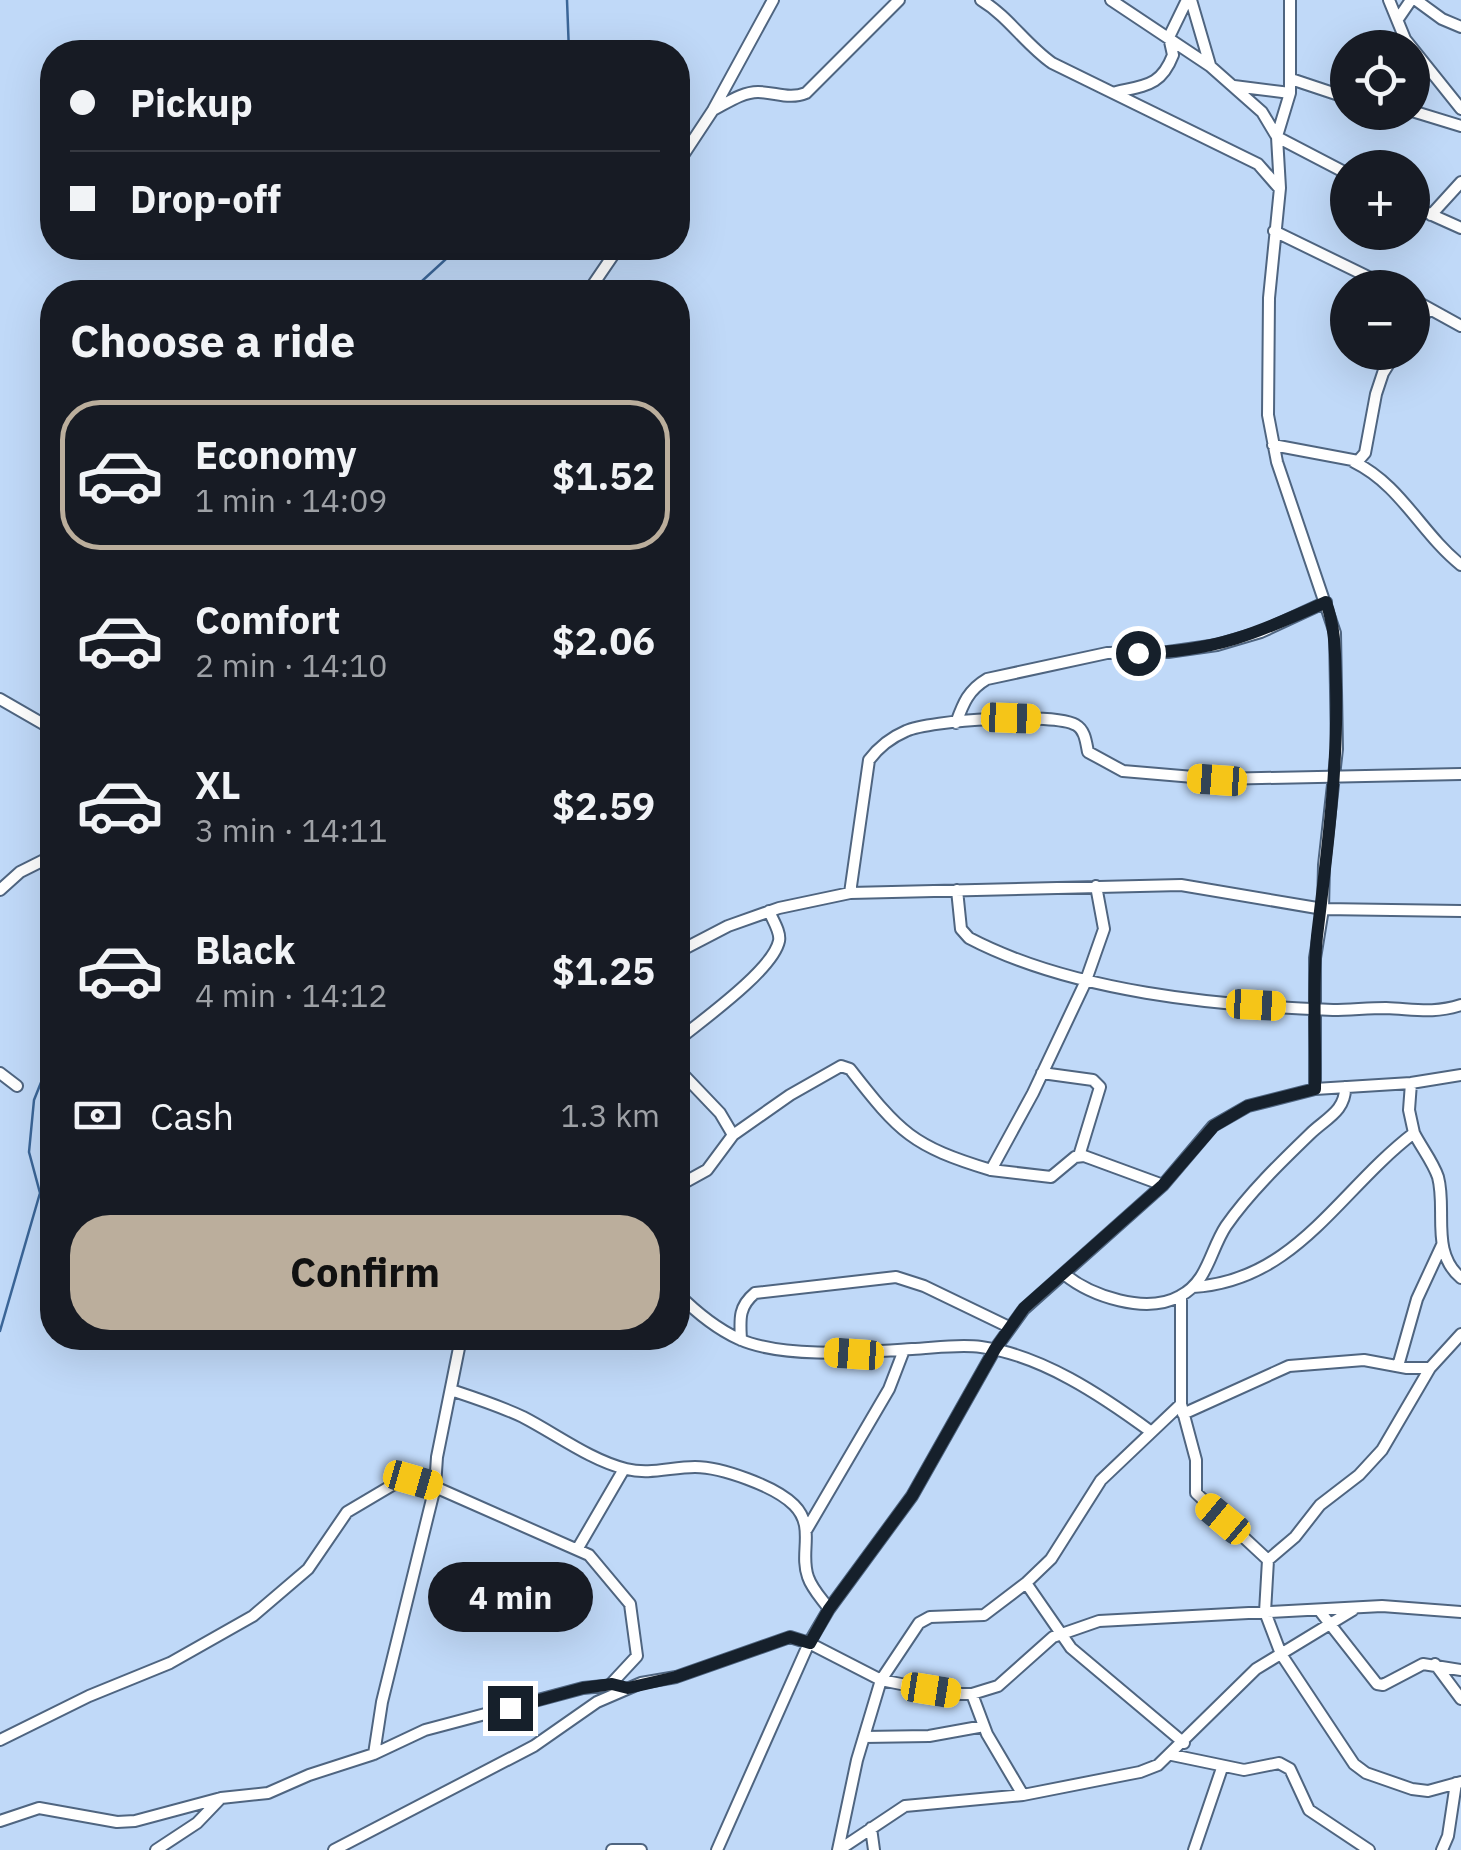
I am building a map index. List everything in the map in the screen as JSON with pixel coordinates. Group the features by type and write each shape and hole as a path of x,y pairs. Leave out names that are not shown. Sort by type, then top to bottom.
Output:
{"street":[{"path":"690,144 774,0"},
{"path":"712,110 743,94 806,93 899,0"},
{"path":"1110,0 1210,66 1262,112 1277,137 1330,165"},
{"path":"1115,92 1161,78 1174,55 1169,37 1189,0"},
{"path":"1189,0 1210,66"},
{"path":"1290,0 1291,79 1277,137 1280,188 1266,353 1268,415 1274,445 1335,633 1336,776 1316,958 1315,1089"},
{"path":"1389,0 1406,39 1461,109"},
{"path":"1398,20 1414,0 1442,19 1461,26"},
{"path":"987,1 1034,50 1052,62 1258,164 1280,188"},
{"path":"1291,79 1330,92"},
{"path":"1234,86 1290,92"},
{"path":"1430,117 1461,126"},
{"path":"1461,182 1431,214 1461,228"},
{"path":"1274,231 1354,270"},
{"path":"1430,309 1461,326"},
{"path":"1354,462 1365,453 1376,394 1385,370"},
{"path":"1274,445 1354,462 1388,483 1431,538 1461,565"},
{"path":"956,723 966,697 988,679 1108,653 1168,652 1218,645 1261,632 1326,602"},
{"path":"0,699 40,722"},
{"path":"850,893 869,760 907,730 1011,718 1070,722 1080,726 1088,752 1123,771 1217,780 1461,774"},
{"path":"0,890 13,877 40,862"},
{"path":"0,870 13,877"},
{"path":"991,1170 1085,982 1104,929 1096,886"},
{"path":"690,946 728,926 769,912 850,893 1207,887 1323,909 1461,911"},
{"path":"957,890 961,928 969,938 1040,969 1085,982 1226,1003 1388,1008 1421,1013 1461,1005"},
{"path":"690,1030 747,984 774,951 779,934 769,912"},
{"path":"690,1180 708,1170 733,1135 790,1095 841,1066 850,1069 906,1135 954,1159 991,1170 1051,1176 1079,1156 1100,1087 1092,1080 1042,1073"},
{"path":"0,1073 17,1086"},
{"path":"717,1850 829,1609 912,1496 1009,1327 1040,1293 1163,1185 1214,1126 1248,1106 1315,1089 1411,1083 1461,1075"},
{"path":"690,1082 720,1113 733,1135"},
{"path":"1411,1083 1409,1110 1414,1134 1438,1178 1443,1244 1450,1269 1461,1278"},
{"path":"1064,1274 1095,1294 1137,1302 1181,1296 1201,1278 1226,1226 1310,1134 1338,1110 1346,1097 1345,1087"},
{"path":"1193,1286 1231,1282 1276,1262 1302,1242 1414,1134"},
{"path":"1079,1156 1163,1185"},
{"path":"1398,1366 1416,1299 1443,1244"},
{"path":"741,1340 740,1313 755,1293 896,1277 924,1286 1009,1327"},
{"path":"1181,1296 1182,1409 1196,1460 1198,1498 1268,1560"},
{"path":"690,1305 741,1340 778,1348 854,1354 974,1346 995,1349 1063,1376 1150,1430"},
{"path":"1442,1850 1458,1782 1412,1790 1366,1773 1347,1755 1281,1654 1265,1612 1268,1560 1295,1537 1320,1505 1359,1475 1382,1450 1430,1368 1461,1334"},
{"path":"374,1754 382,1702 436,1487 459,1350"},
{"path":"807,1529 889,1389 904,1350"},
{"path":"838,1850 881,1680 925,1618 984,1615 1026,1584 1051,1559 1101,1480 1150,1430 1182,1409 1289,1366 1364,1360 1430,1368"},
{"path":"451,1390 519,1415 624,1469 652,1472 694,1467 733,1475 790,1500 802,1514 807,1529 809,1582 829,1609"},
{"path":"578,1548 624,1469"},
{"path":"0,1740 88,1696 170,1663 253,1616 308,1569 347,1512 400,1480 436,1487 578,1548 598,1565 634,1614 637,1656 612,1684"},
{"path":"1026,1584 1059,1634 1088,1665 1184,1743"},
{"path":"334,1850 534,1746 597,1702 628,1688 676,1677 790,1637 810,1643 881,1680 952,1694 972,1694 998,1686 1042,1644 1059,1634 1099,1621 1407,1606 1461,1612"},
{"path":"838,1850 906,1806 1023,1795 1158,1766 1242,1681 1355,1608"},
{"path":"1318,1610 1377,1684 1416,1666 1434,1664 1461,1670"},
{"path":"1434,1664 1461,1698"},
{"path":"0,1821 39,1808 117,1822 135,1821 221,1798 268,1793 438,1726 583,1688 612,1684 628,1688"},
{"path":"972,1694 984,1726 1023,1795"},
{"path":"864,1737 929,1736 984,1726"},
{"path":"1172,1755 1244,1770 1280,1763 1290,1769 1309,1810 1369,1850"},
{"path":"1194,1850 1222,1768"},
{"path":"156,1850 197,1823 221,1798"},
{"path":"871,1828 874,1850"},
{"path":"612,1850 641,1850"}],"waterway":[{"path":"567,0 569,40"},
{"path":"423,280 445,260"},
{"path":"40,1085 34,1100 29,1152 40,1193"},
{"path":"0,1331 40,1193"}],"route":[{"path":"510,1708 583,1688 612,1684 628,1688 676,1677 790,1637 810,1643 829,1609 896,1522 995,1349 1024,1308 1163,1185 1214,1126 1248,1106 1315,1089 1316,958 1337,749 1335,633 1326,602 1237,640 1138,653"}]}
